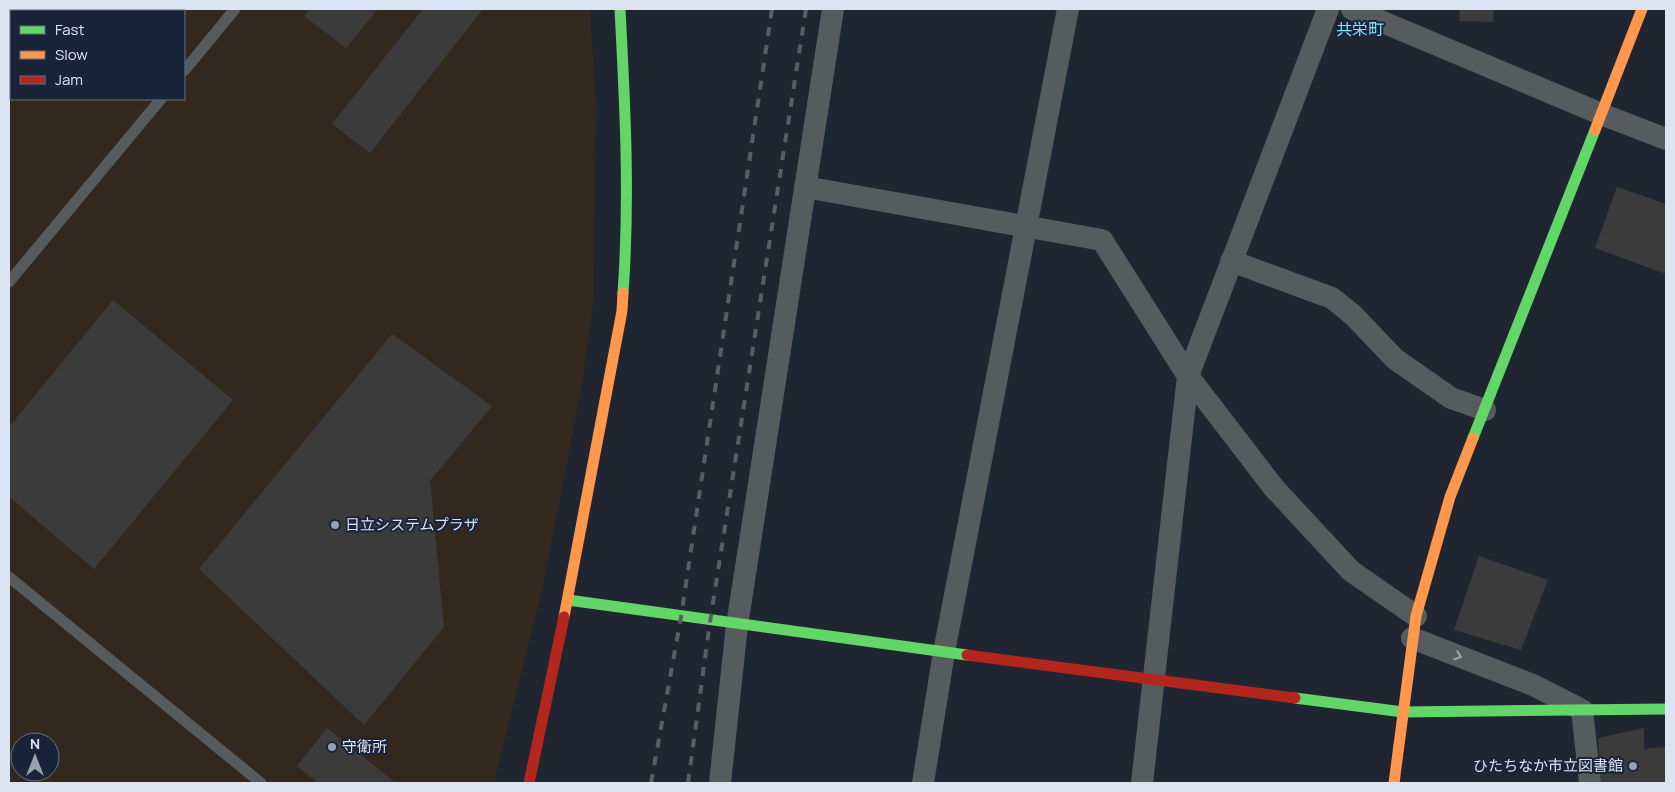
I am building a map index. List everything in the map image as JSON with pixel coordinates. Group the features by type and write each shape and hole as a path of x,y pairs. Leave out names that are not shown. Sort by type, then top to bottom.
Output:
{"street":[{"path":"529,783 568,600 622,311 627,240 628,149 620,9"},
{"path":"720,783 737,625 833,9"},
{"path":"923,783 944,652 1024,227 1068,9"},
{"path":"1142,783 1188,376 1328,9"},
{"path":"1352,9 1601,114 1666,139"},
{"path":"1394,783 1414,627 1450,496 1642,9"},
{"path":"805,187 1102,240 1188,376 1274,488 1351,571 1414,627 1582,710"},
{"path":"1231,261 1332,298 1353,315 1395,359 1452,398 1485,410"},
{"path":"568,600 737,625 1404,712 1666,709"},
{"path":"1582,710 1590,783"}],"lane":[{"path":"185,70 235,9"},
{"path":"9,282 160,100"},
{"path":"9,577 261,783"}],"shaded area":[{"path":"9,9 590,9 596,106 593,307 581,390 542,591 494,783 9,783"}],"building":[{"path":"29,9 87,9 86,10"},
{"path":"310,9 378,9 346,48 304,16"},
{"path":"423,9 483,9 370,153 332,124"},
{"path":"1460,9 1494,9 1493,22 1459,21"},
{"path":"1617,187 1666,204 1666,274 1595,248"},
{"path":"113,300 233,400 94,569 9,497 9,427"},
{"name":"日立システムプラザ","path":"392,334 492,406 430,481 444,627 364,725 199,569"},
{"path":"1479,556 1548,580 1521,650 1454,630"},
{"name":"守衛所","path":"327,728 396,783 318,783 297,766"},
{"name":"ひたちなか市立図書館","path":"1644,728 1644,749 1666,747 1666,783 1601,783 1598,738"}],"railway":[{"path":"651,783 681,617 772,9"},
{"path":"688,783 710,622 806,9"}],"traffic: fast":[{"path":"620,9 626,186 623,293"},
{"path":"1473,438 1595,130"},
{"path":"568,600 967,655"},
{"path":"1295,698 1403,712 1666,709"}],"traffic: slow":[{"path":"1595,130 1642,9"},
{"path":"564,617 622,311 623,293"},
{"path":"1394,783 1416,616 1450,497 1473,438"}],"traffic: jam":[{"path":"529,783 564,617"},
{"path":"967,655 1295,698"}],"place":[{"name":"日立システムプラザ","path":"335,525"},
{"name":"守衛所","path":"332,747"},
{"name":"ひたちなか市立図書館","path":"1633,766"}],"district":[{"name":"共栄町","path":"1360,29"}]}
